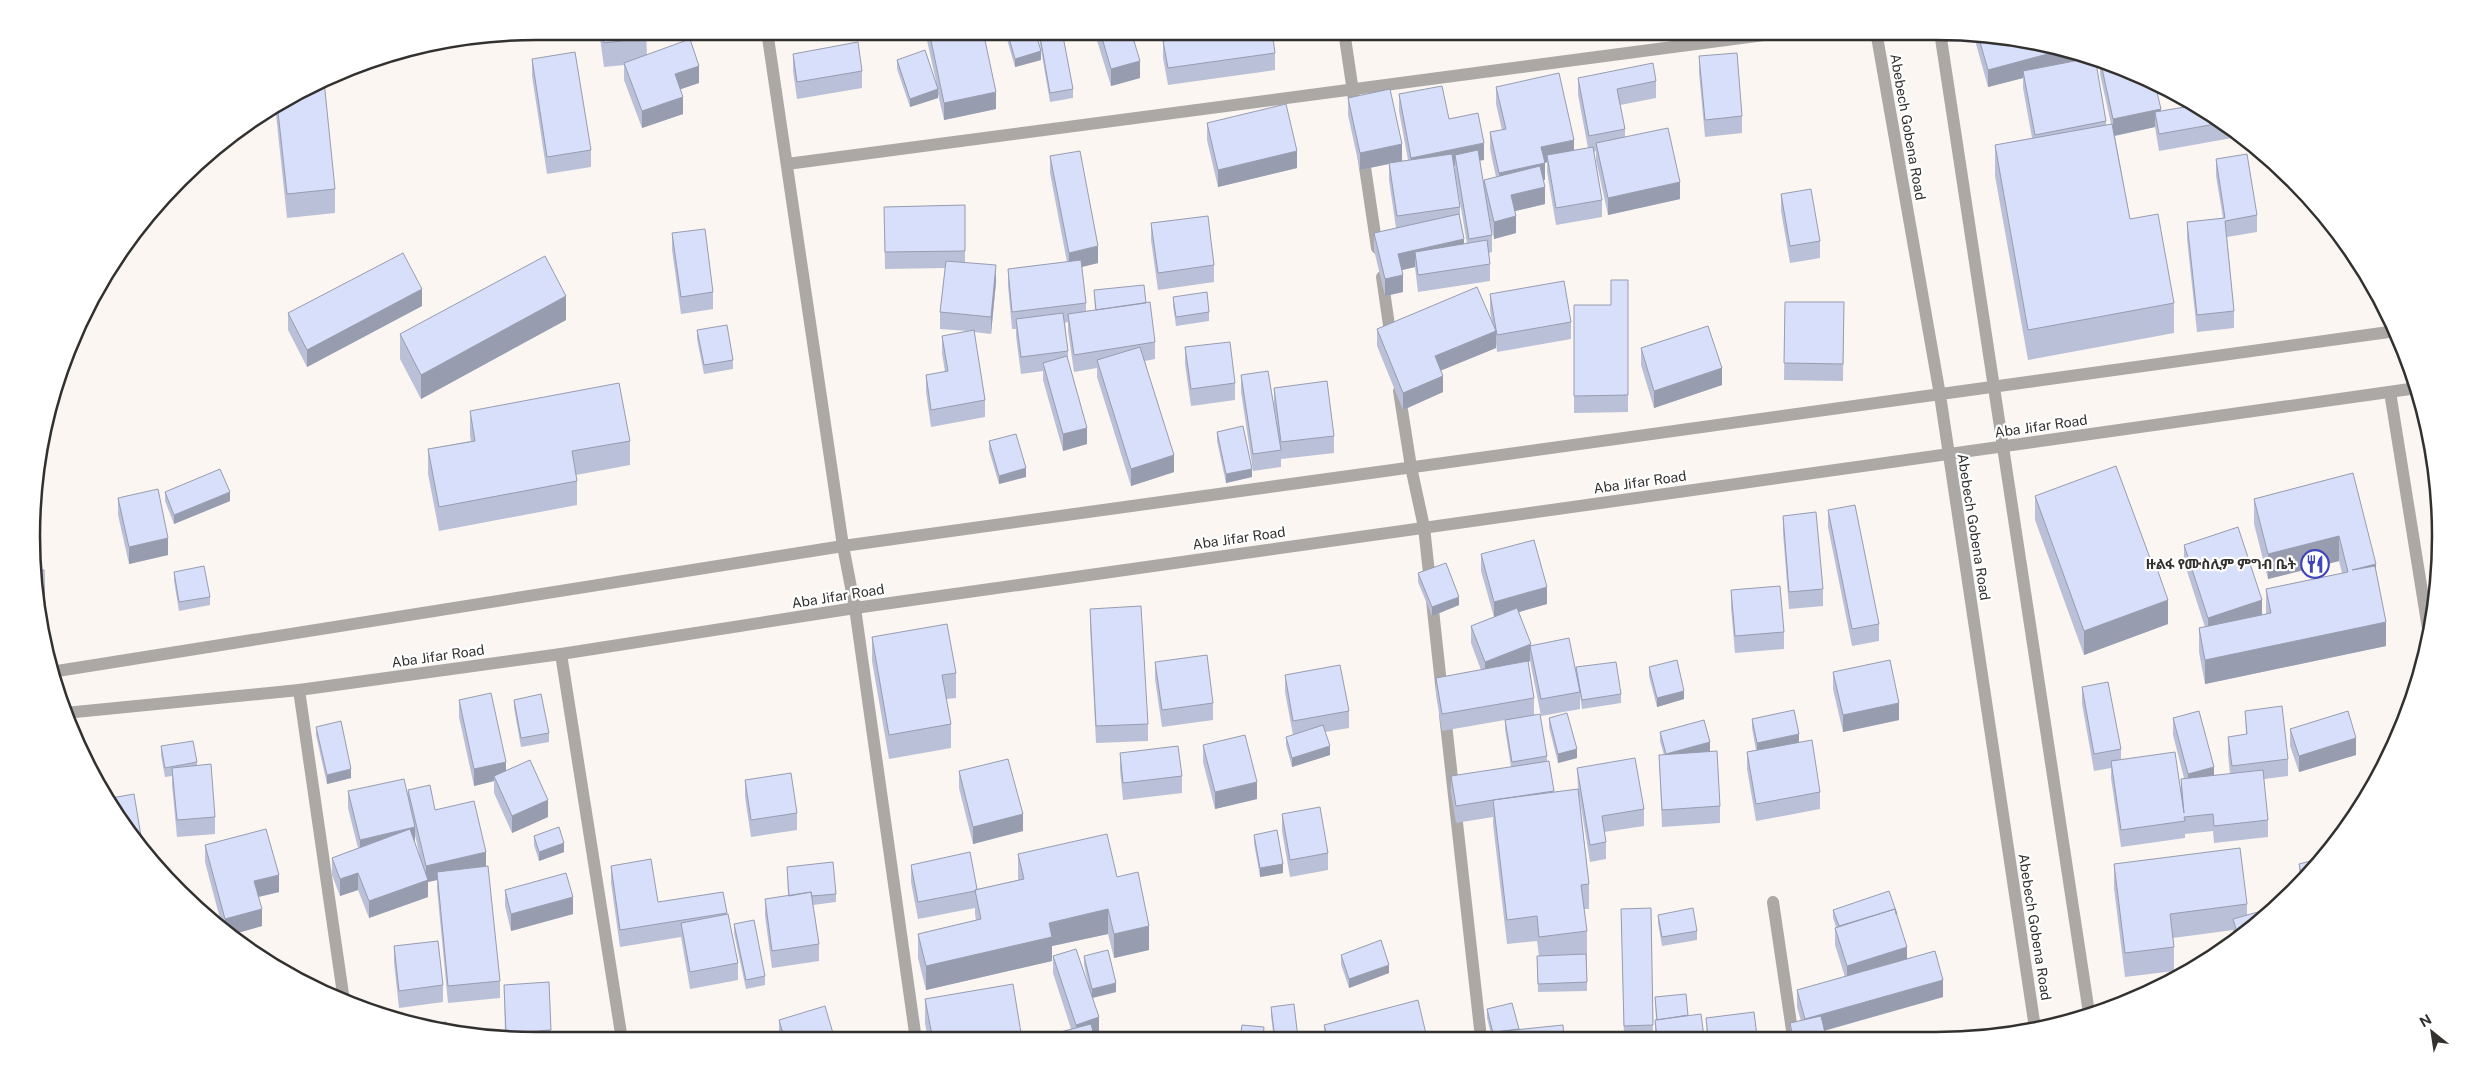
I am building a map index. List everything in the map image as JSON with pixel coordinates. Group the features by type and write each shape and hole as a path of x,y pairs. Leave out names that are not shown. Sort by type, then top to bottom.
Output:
{"street":[{"path":"769,40 843,546 855,608 915,1032"},
{"path":"1345,40 1393,351"},
{"path":"787,164 1726,40"},
{"name":"Abebech Gobena Road","path":"1878,40 1940,395 2034,1022"},
{"path":"1941,40 2088,1008"},
{"path":"59,671 843,546 1940,395 2387,330"},
{"path":"1398,380 1411,467 1424,527 1480,1032"},
{"name":"Aba Jifar Road","path":"73,712 299,690 561,654 855,608 2410,389"},
{"path":"2390,392 2426,614"},
{"path":"561,654 621,1032"},
{"path":"299,690 343,993"},
{"path":"1773,902 1792,1032"}],"building":[{"path":"604,40 630,40 604,43"},
{"path":"690,40 699,66 675,74 683,97 642,111 624,63"},
{"path":"931,40 985,40 996,92 944,103"},
{"path":"1010,40 1038,40 1041,51 1015,59"},
{"path":"1041,40 1064,40 1073,89 1050,93"},
{"path":"1103,40 1134,40 1140,61 1111,69"},
{"path":"1273,40 1275,53 1168,68 1163,41"},
{"path":"858,42 862,71 797,82 793,54"},
{"path":"1980,42 2001,44 2049,54 1988,70"},
{"path":"925,50 938,89 910,99 897,60"},
{"path":"575,52 591,150 547,157 532,59"},
{"path":"1737,53 1742,116 1705,120 1699,56"},
{"path":"2076,61 2097,67 2106,121 2035,135 2023,71"},
{"path":"1653,63 1656,81 1617,89 1625,129 1589,136 1578,78"},
{"path":"2102,69 2157,92 2161,109 2113,119"},
{"path":"1559,73 1574,140 1541,147 1545,163 1499,173 1490,132 1506,129 1496,87"},
{"path":"1442,86 1449,119 1478,113 1484,143 1411,158 1399,94"},
{"path":"325,88 335,189 287,194 278,112"},
{"path":"1390,89 1402,144 1360,153 1348,98"},
{"path":"1286,104 1297,151 1218,170 1207,123"},
{"path":"2185,107 2213,124 2159,134 2155,112"},
{"path":"2112,124 2130,219 2158,214 2174,303 2028,330 1995,145"},
{"path":"1668,128 1680,182 1608,198 1596,143"},
{"path":"1593,147 1602,200 1556,208 1547,155"},
{"path":"1478,150 1492,235 1469,239 1455,155"},
{"path":"1080,151 1098,246 1069,253 1050,156"},
{"path":"1452,154 1460,207 1397,216 1389,163"},
{"path":"2247,154 2257,215 2225,221 2234,311 2197,315 2187,222 2225,218 2216,159"},
{"path":"1540,166 1545,187 1511,195 1516,216 1494,222 1484,180"},
{"path":"1811,189 1820,241 1790,246 1781,194"},
{"path":"965,205 965,251 885,252 884,207"},
{"path":"1459,214 1464,239 1398,254 1403,275 1385,279 1374,233"},
{"path":"1208,216 1214,265 1158,273 1151,223"},
{"path":"705,229 713,292 681,297 672,233"},
{"path":"1487,240 1490,264 1418,275 1415,252"},
{"path":"403,253 422,289 307,350 288,313"},
{"path":"545,256 566,296 421,375 400,334"},
{"path":"1081,260 1086,303 1012,312 1008,269"},
{"path":"946,261 996,265 991,317 940,312"},
{"path":"1611,280 1628,280 1628,395 1574,396 1574,305 1611,305"},
{"path":"1564,281 1571,322 1497,335 1490,294"},
{"path":"1144,285 1146,303 1096,310 1094,290"},
{"path":"1477,287 1496,331 1435,356 1443,376 1403,393 1377,329"},
{"path":"1207,292 1209,312 1176,317 1173,297"},
{"path":"1150,302 1155,342 1074,355 1068,314"},
{"path":"1785,302 1844,302 1843,364 1784,363"},
{"path":"1063,313 1068,351 1021,357 1016,319"},
{"path":"727,325 733,360 704,365 697,330"},
{"path":"1708,326 1722,368 1654,391 1641,348"},
{"path":"974,330 985,400 931,410 926,375 948,371 942,336"},
{"path":"1230,342 1235,383 1191,389 1185,347"},
{"path":"1140,347 1174,455 1131,469 1097,360"},
{"path":"1067,356 1087,428 1063,434 1043,363"},
{"path":"1268,371 1281,450 1253,454 1241,375"},
{"path":"1327,381 1334,436 1281,442 1274,388"},
{"path":"619,383 630,441 572,451 577,481 439,507 428,449 475,441 470,411"},
{"path":"1243,426 1252,469 1226,474 1217,432"},
{"path":"1016,434 1026,468 999,476 989,441"},
{"path":"2116,466 2150,558 2153,557 2168,600 2084,631 2035,496"},
{"path":"220,469 230,492 174,515 165,492"},
{"path":"2353,473 2376,564 2352,570 2375,566 2386,622 2205,660 2199,628 2271,613 2266,589 2348,572 2339,536 2268,554 2254,499"},
{"path":"158,489 168,538 129,547 118,498"},
{"path":"1855,505 1879,624 1852,629 1828,510"},
{"path":"1816,512 1823,589 1789,592 1783,516"},
{"path":"2238,527 2262,600 2208,618 2184,545"},
{"path":"1534,540 1547,587 1494,602 1481,554"},
{"path":"1446,563 1459,597 1432,607 1418,573"},
{"path":"204,566 210,597 179,602 174,572"},
{"path":"41,570 44,570 45,604"},
{"path":"1780,586 1784,632 1735,636 1731,590"},
{"path":"1141,606 1148,724 1096,726 1090,609"},
{"path":"1517,608 1531,644 1485,662 1471,626"},
{"path":"947,624 956,673 942,675 951,724 889,735 872,637"},
{"path":"1569,638 1580,692 1541,699 1530,646"},
{"path":"1207,655 1213,703 1162,710 1155,662"},
{"path":"1677,660 1684,691 1657,698 1649,667"},
{"path":"1890,660 1899,703 1843,715 1833,672"},
{"path":"1528,661 1534,698 1442,714 1436,678"},
{"path":"1616,662 1621,694 1582,700 1576,667"},
{"path":"1340,665 1349,711 1293,721 1285,675"},
{"path":"2108,682 2121,749 2094,754 2082,687"},
{"path":"491,693 506,762 474,769 459,700"},
{"path":"541,694 549,733 521,738 514,700"},
{"path":"2282,706 2288,759 2232,766 2228,737 2247,734 2245,711"},
{"path":"1794,710 1799,734 1757,743 1752,719"},
{"path":"2199,711 2214,767 2188,774 2173,718"},
{"path":"2348,711 2356,738 2299,756 2290,729"},
{"path":"1567,713 1577,749 1558,754 1549,718"},
{"path":"1540,714 1547,756 1512,762 1505,720"},
{"path":"1704,720 1710,742 1666,754 1660,732"},
{"path":"341,721 351,769 327,775 316,727"},
{"path":"1323,725 1330,746 1292,758 1286,737"},
{"path":"1245,735 1257,782 1215,792 1203,745"},
{"path":"1812,740 1820,792 1756,804 1747,752"},
{"path":"193,741 197,762 165,768 161,746"},
{"path":"1178,746 1182,776 1123,783 1120,753"},
{"path":"1717,751 1720,806 1662,810 1659,755"},
{"path":"2175,752 2184,813 2181,779 2263,770 2268,820 2214,826 2213,814 2184,817 2185,821 2121,830 2111,761"},
{"path":"1635,758 1644,809 1602,816 1606,842 1590,845 1577,768"},
{"path":"1008,759 1023,814 973,827 959,771"},
{"path":"530,760 548,800 512,816 494,776"},
{"path":"1549,761 1554,791 1456,806 1451,776"},
{"path":"211,764 215,817 177,820 172,768"},
{"path":"791,773 797,813 751,820 745,780"},
{"path":"404,779 415,827 360,840 348,791"},
{"path":"430,785 435,810 474,801 486,852 426,866 408,790"},
{"path":"1578,789 1589,884 1581,885 1587,931 1539,937 1537,916 1507,920 1493,800"},
{"path":"134,794 141,837 124,812 115,797"},
{"path":"1320,807 1328,853 1290,860 1282,814"},
{"path":"559,827 564,843 539,852 534,836"},
{"path":"266,829 279,875 254,881 262,909 225,919 205,845"},
{"path":"410,829 428,880 369,901 358,873 340,879 332,858"},
{"path":"1277,830 1283,864 1260,868 1254,835"},
{"path":"1107,834 1117,877 1138,872 1149,926 1114,934 1108,909 1049,923 1052,937 926,966 918,934 981,919 975,890 1024,879 1018,854"},
{"path":"2240,848 2247,904 2170,914 2174,947 2125,953 2114,864"},
{"path":"970,852 977,889 975,891 918,902 911,865"},
{"path":"651,859 658,902 723,892 727,913 620,930 611,866"},
{"path":"2311,861 2301,872 2299,864"},
{"path":"833,862 836,894 812,896 811,892 789,896 787,867"},
{"path":"488,866 500,981 448,986 437,872"},
{"path":"566,873 573,897 511,914 505,890"},
{"path":"1889,891 1897,914 1895,909 1839,926 1833,910"},
{"path":"811,892 819,944 772,951 765,899"},
{"path":"1651,908 1653,1025 1624,1026 1621,909"},
{"path":"1693,908 1697,931 1662,937 1658,915"},
{"path":"1895,909 1907,947 1847,966 1835,928"},
{"path":"2260,911 2237,931 2233,919"},
{"path":"728,914 738,963 690,972 681,923"},
{"path":"754,920 765,976 746,980 734,924"},
{"path":"1381,940 1389,965 1349,979 1341,955"},
{"path":"438,941 443,985 399,991 394,946"},
{"path":"1076,949 1099,1017 1076,1025 1053,956"},
{"path":"1108,950 1116,983 1092,989 1084,956"},
{"path":"1935,951 1943,980 1805,1019 1797,990"},
{"path":"1586,954 1587,982 1538,984 1537,956"},
{"path":"549,982 551,1030 506,1031 504,985"},
{"path":"1013,984 1021,1032 931,1032 925,999"},
{"path":"1686,994 1688,1015 1657,1020 1655,997"},
{"path":"1418,1000 1426,1032 1326,1032 1324,1025"},
{"path":"1512,1003 1519,1029 1493,1032 1487,1009"},
{"path":"1294,1004 1297,1032 1274,1032 1271,1007"},
{"path":"825,1006 833,1032 783,1032 779,1020"},
{"path":"1754,1012 1756,1032 1707,1032 1706,1018"},
{"path":"1701,1014 1703,1032 1656,1032 1655,1020"},
{"path":"1821,1016 1825,1032 1792,1032 1790,1023"},
{"path":"1091,1024 1093,1032 1061,1032"},
{"path":"1242,1025 1264,1027 1264,1032 1241,1032"},
{"path":"1563,1025 1564,1032 1495,1032"}],"place":[{"name":"ዙልፋ የሙስሊም ምግብ ቤት","path":"2315,564"}]}
